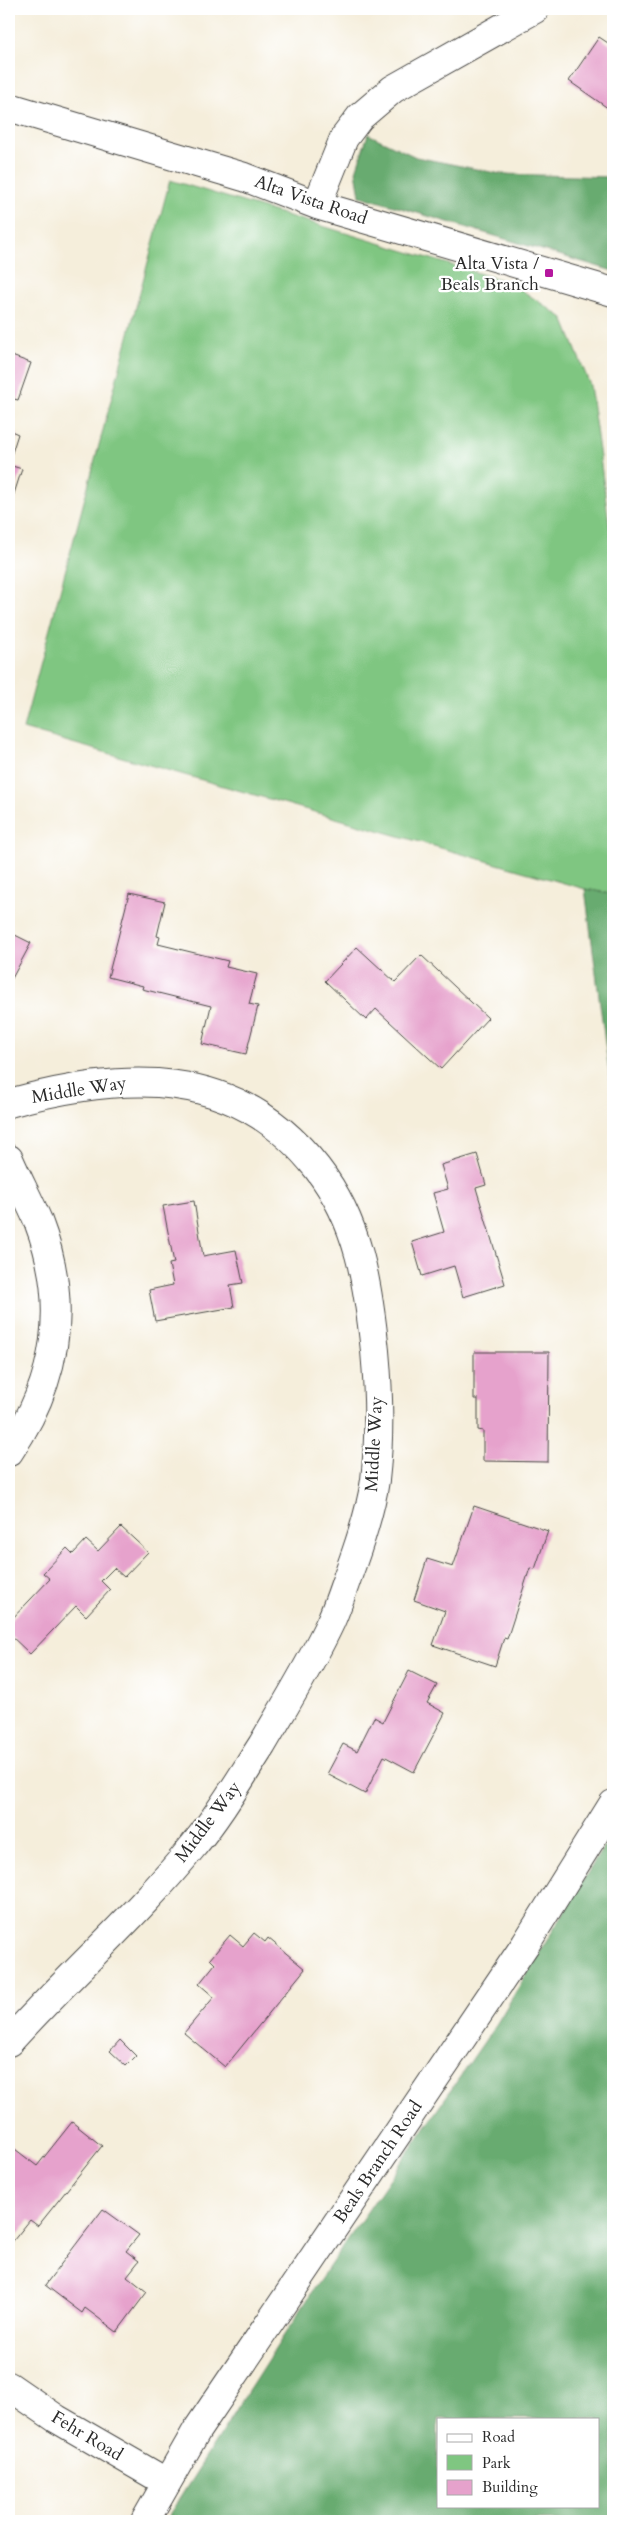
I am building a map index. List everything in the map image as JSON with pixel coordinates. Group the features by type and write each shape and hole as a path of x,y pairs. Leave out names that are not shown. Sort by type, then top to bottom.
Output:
{"street":[{"path":"317,205 344,138 360,117 393,89 535,9"},
{"name":"Alta Vista Road","path":"9,107 244,177 317,205 612,299"},
{"name":"Middle Way","path":"9,1103 47,1093 112,1082 147,1081 197,1088 223,1096 254,1112 282,1132 306,1155 326,1180 352,1228 371,1310 378,1425 375,1481 366,1526 332,1618 298,1685 224,1806 193,1847 99,1949 9,2042"},
{"path":"9,1159 38,1222 52,1269 56,1311 54,1346 46,1380 25,1428 9,1452"},
{"name":"Beals Branch Road","path":"145,2521 166,2482 203,2422 525,1945 613,1804"},
{"name":"Fehr Road","path":"9,2386 57,2419 166,2482"}],"green space":[{"path":"368,134 416,157 501,174 613,177 613,271 360,196 356,171"},
{"path":"170,180 511,283 563,318 590,385 613,552 613,894 585,889 23,729"},
{"path":"585,889 613,894 613,1104"},
{"path":"613,1831 613,2521 165,2521 311,2293 497,2023"}],"building":[{"path":"599,37 611,45 613,42 612,111 569,81"},
{"path":"9,355 31,363 18,400 14,399 9,414"},
{"path":"9,430 18,434 9,462"},
{"path":"9,465 22,469 12,500 9,499"},
{"path":"129,894 165,902 157,936 160,937 158,944 228,961 226,967 257,974 249,1004 258,1006 246,1054 202,1044 211,1006 142,989 143,986 108,977"},
{"path":"9,932 31,943 9,984"},
{"path":"357,947 395,982 421,955 488,1018 441,1069 376,1009 366,1020 325,981"},
{"path":"477,1154 486,1185 476,1188 505,1284 463,1297 454,1266 422,1276 412,1242 444,1232 433,1193 448,1189 441,1165"},
{"path":"194,1201 203,1256 236,1250 243,1283 230,1285 234,1307 155,1321 149,1290 173,1285 169,1264 174,1263 163,1206"},
{"path":"474,1352 549,1352 548,1462 483,1461 483,1431 478,1430 478,1399 474,1399"},
{"path":"474,1506 548,1531 535,1569 530,1568 507,1639 504,1638 495,1666 433,1645 445,1611 414,1600 427,1559 453,1567"},
{"path":"121,1527 148,1552 124,1577 114,1568 101,1581 110,1590 86,1616 76,1606 30,1654 9,1634 9,1622 50,1579 43,1573 67,1548 73,1554 86,1540 98,1551"},
{"path":"409,1671 437,1685 427,1703 445,1713 414,1772 384,1756 365,1794 327,1774 343,1744 357,1751 374,1717 383,1722"},
{"path":"254,1933 265,1942 268,1938 305,1969 225,2067 184,2033 214,1997 199,1984 215,1964 210,1959 230,1935 243,1946"},
{"path":"120,2040 136,2056 126,2066 110,2051"},
{"path":"72,2122 102,2146 38,2226 30,2220 9,2246 9,2149 11,2146 37,2166"},
{"path":"103,2209 139,2235 126,2251 139,2261 127,2276 147,2292 117,2332 85,2308 82,2313 45,2285"}],"place":[{"name":"Alta Vista / Beals Branch","path":"549,273"}]}
